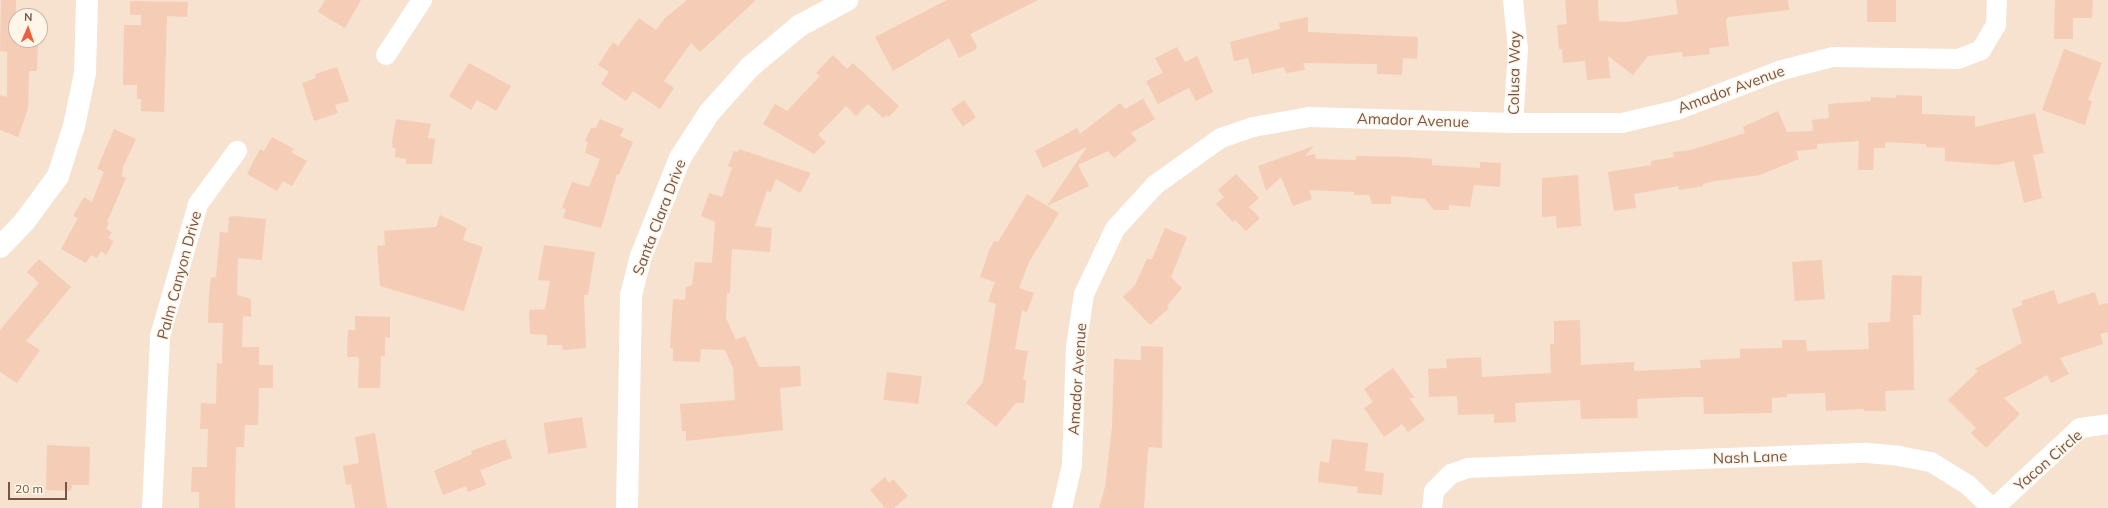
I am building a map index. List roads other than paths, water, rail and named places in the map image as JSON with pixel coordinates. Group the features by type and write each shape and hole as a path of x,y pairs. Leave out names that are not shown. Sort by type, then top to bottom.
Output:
{"street":[{"path":"0,247 25,220 58,176 74,126 85,73 87,0"},
{"path":"386,55 422,0"},
{"name":"Santa Clara Drive","path":"627,508 632,295 641,256 680,158 709,113 750,67 799,26 846,0"},
{"name":"Colusa Way","path":"1513,0 1518,50 1513,123"},
{"name":"Amador Avenue","path":"1062,508 1072,466 1076,347 1084,294 1115,229 1155,185 1221,138 1253,127 1309,117 1513,123 1622,122 1676,110 1782,70 1832,57 1958,59 1981,50 1996,25 1997,6"},
{"name":"Palm Canyon Drive","path":"152,508 160,336 198,204 237,151"},
{"name":"Yacon Circle","path":"1993,508 2080,428 2108,424"},
{"name":"Nash Lane","path":"1432,508 1434,491 1452,474 1468,468 1867,453 1899,456 1931,462 1968,485 1993,508"}]}
